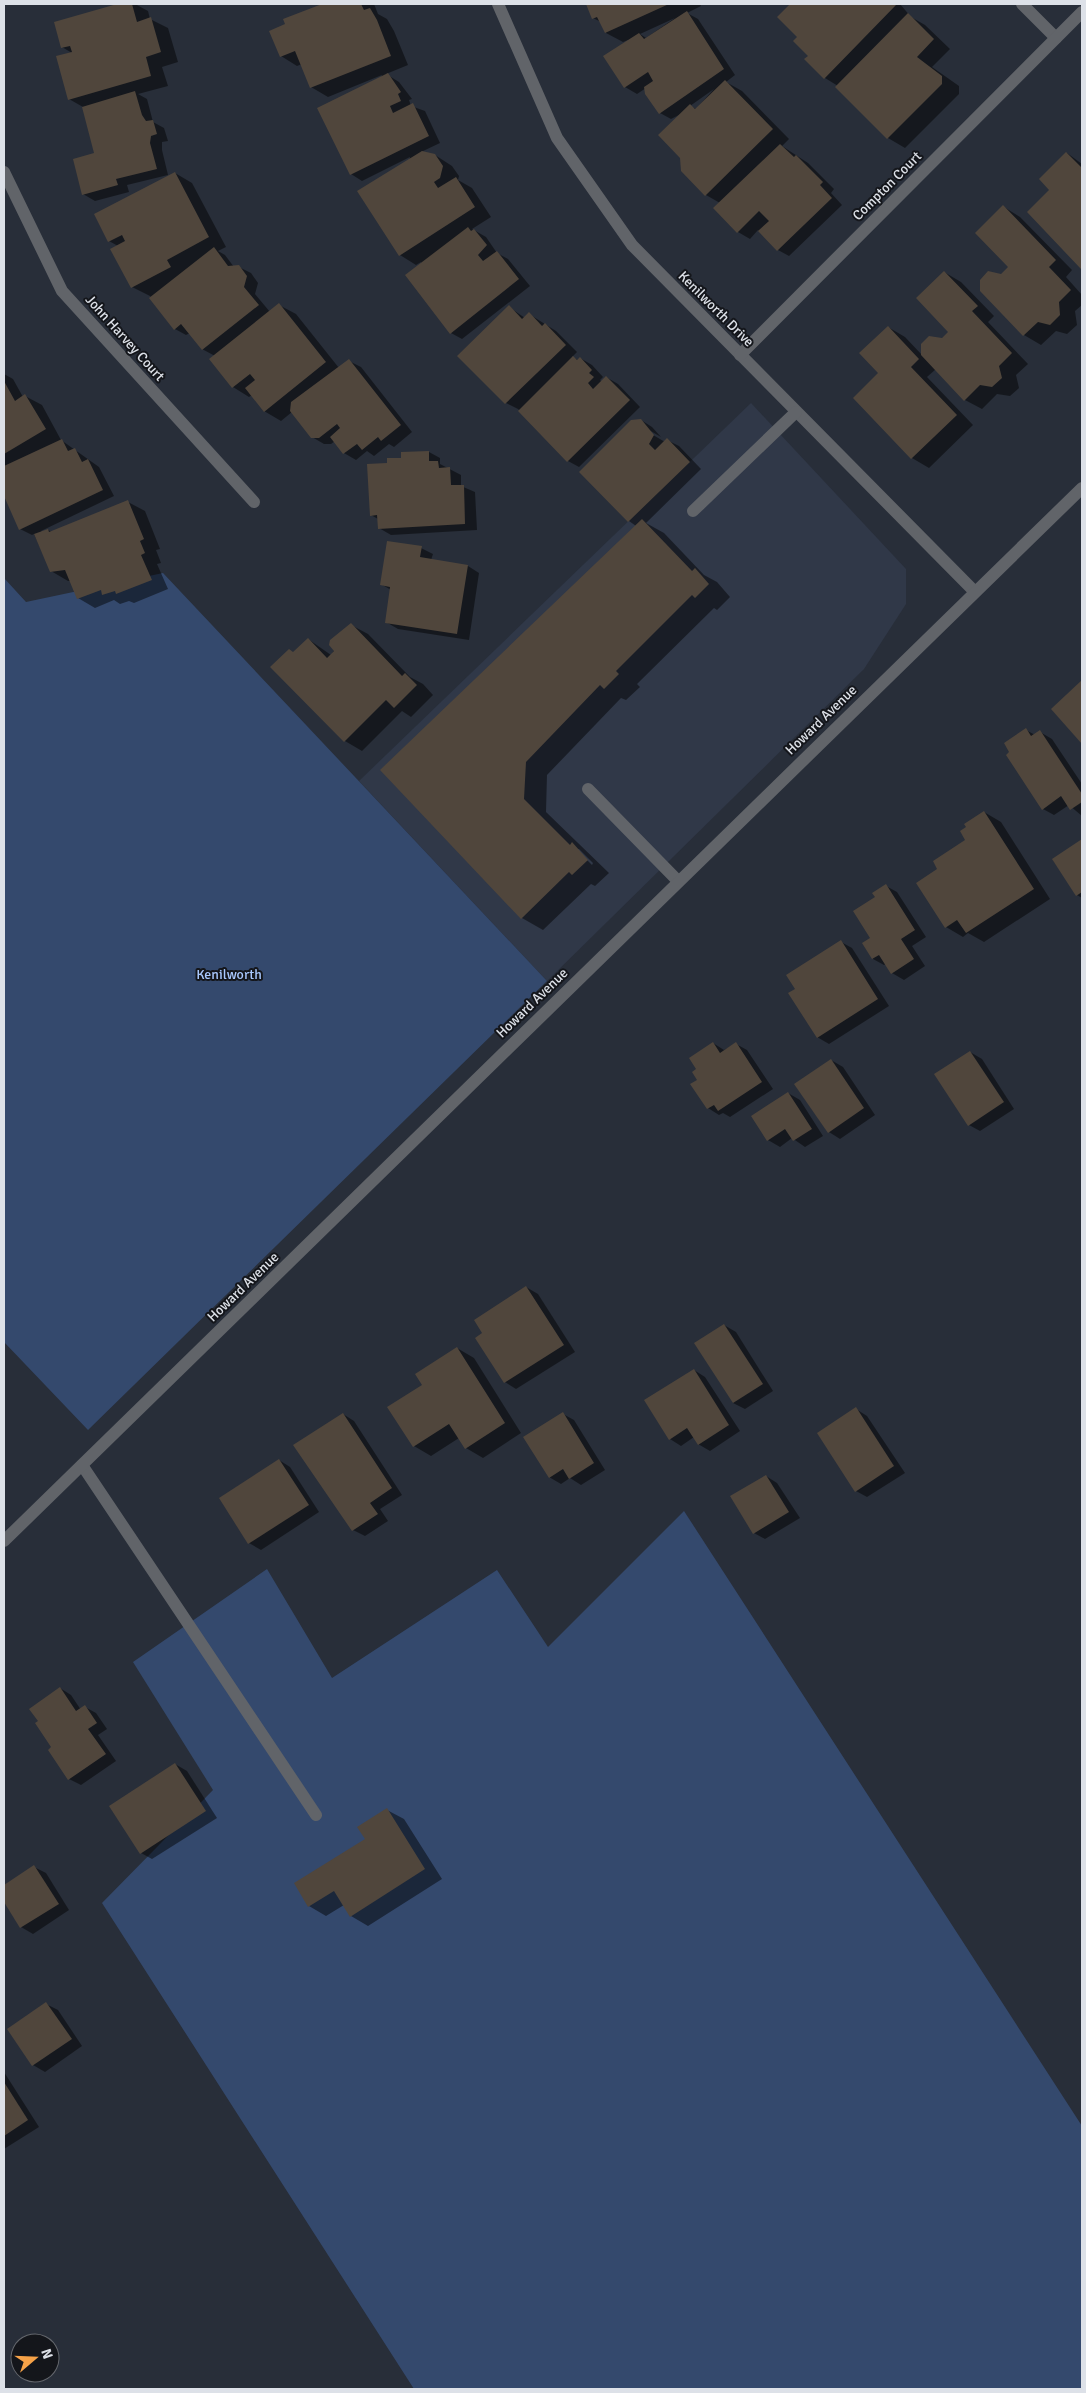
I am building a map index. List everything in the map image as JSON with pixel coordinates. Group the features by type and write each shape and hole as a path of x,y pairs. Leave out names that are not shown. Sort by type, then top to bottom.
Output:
{"street":[{"name":"Kenilworth Drive","path":"498,4 562,145 632,245 974,591"},
{"path":"1022,4 1056,38"},
{"name":"Compton Court","path":"740,355 1082,12"},
{"name":"John Harvey Court","path":"4,172 62,291 254,502"},
{"path":"693,511 796,412"},
{"name":"Howard Avenue","path":"4,1541 974,591 1082,488"},
{"path":"588,788 678,881"},
{"path":"82,1465 316,1815"}],"shaded area":[{"path":"751,403 906,569 906,604 864,669 547,981 359,781"}],"green space":[{"name":"Kenilworth","path":"163,573 547,981 88,1430 4,1342 4,578 26,602"},
{"path":"684,1511 1082,2126 1082,2389 414,2389 102,1903 213,1790 133,1662 267,1569 332,1678 497,1570 548,1647"}],"building":[{"path":"117,4 132,4 137,22 151,17 161,52 146,57 151,76 68,100 56,56 72,52 70,46 61,48 54,22"},
{"path":"322,4 361,4 364,10 370,8 377,20 391,56 310,88 295,51 280,57 269,31 285,24 283,19"},
{"path":"586,4 669,4 605,33 597,17 592,19"},
{"path":"790,4 896,5 824,79 804,59 808,56 793,41 797,37 777,17"},
{"path":"687,11 724,69 659,114 645,94 644,87 653,81 648,72 624,88 603,56 639,33 644,39"},
{"path":"908,13 934,39 917,57 942,76 942,84 887,139 835,87"},
{"path":"388,73 401,92 398,94 401,101 390,106 393,113 413,103 429,136 350,175 317,108"},
{"path":"725,80 773,129 705,196 681,171 680,158 658,135 690,104 695,109"},
{"path":"135,91 142,115 146,121 153,120 157,134 151,136 150,143 157,169 116,179 118,185 82,195 73,159 94,153 82,107"},
{"path":"780,144 794,157 796,155 823,182 820,185 832,198 777,251 758,231 769,221 759,211 737,233 713,208"},
{"path":"422,151 435,154 443,166 440,178 434,182 438,188 456,177 475,207 399,256 357,191"},
{"path":"1066,152 1082,168 1081,269 1027,212 1049,190 1039,179"},
{"path":"175,172 209,237 167,260 171,267 131,288 110,249 125,241 122,235 108,242 94,214"},
{"path":"1003,205 1056,260 1049,267 1071,290 1059,302 1060,315 1050,325 1038,322 1023,336 980,291 980,280 988,271 1001,274 1008,267 975,233"},
{"path":"468,227 471,231 474,229 487,245 478,255 483,261 497,251 519,279 450,334 405,275"},
{"path":"214,247 228,266 239,265 247,276 244,287 259,305 202,350 181,324 174,330 149,298"},
{"path":"944,271 978,306 972,311 1012,353 999,366 1002,378 992,387 980,385 964,401 921,355 921,344 929,336 942,338 948,332 916,298"},
{"path":"279,303 326,362 264,412 245,388 255,380 250,374 232,388 209,359"},
{"path":"509,305 522,319 529,312 542,326 545,323 566,345 505,404 457,356"},
{"path":"888,326 919,359 911,367 957,415 911,459 853,398 878,373 859,353"},
{"path":"573,356 577,360 580,357 592,370 589,373 594,377 588,383 593,389 606,376 630,400 567,462 518,411"},
{"path":"349,359 401,425 381,441 378,437 362,450 357,444 343,454 330,437 340,428 337,424 319,438 311,438 290,411 291,402"},
{"path":"4,381 15,401 25,394 46,429 4,454"},
{"path":"641,419 654,435 649,444 655,450 667,438 690,462 628,522 579,472 631,420"},
{"path":"62,439 68,451 75,448 82,462 88,459 103,490 19,530 4,496 4,466"},
{"path":"429,451 429,461 438,461 439,468 450,467 451,485 464,485 465,524 378,529 377,515 370,516 367,464 387,463 387,458 401,458 401,452"},
{"path":"128,500 144,539 140,541 145,553 141,555 152,580 116,594 115,591 102,595 101,590 77,599 65,570 50,572 34,534 48,529 49,532"},
{"path":"642,519 692,571 695,568 709,584 695,598 692,595 616,671 619,674 604,689 600,685 526,762 524,799 570,845 572,842 588,860 572,875 569,872 521,919 380,770"},
{"path":"387,541 422,546 420,557 468,565 457,634 385,623 390,587 380,585"},
{"path":"351,623 402,676 405,673 417,685 394,708 386,700 344,742 270,667 289,649 293,652 308,638 327,658 334,651 329,645 330,640"},
{"path":"1082,680 1082,744 1051,709"},
{"path":"1026,728 1031,736 1040,730 1082,794 1082,802 1070,810 1061,796 1042,810 1006,755 1009,752 1004,743"},
{"path":"984,811 1034,889 966,933 957,920 945,928 916,883 937,869 933,861 965,840 960,831 966,827 964,824"},
{"path":"1082,839 1082,892 1076,896 1052,859"},
{"path":"886,884 915,930 901,939 914,959 891,974 879,955 872,959 862,943 870,938 853,911 875,897 872,893"},
{"path":"841,940 878,999 817,1038 788,993 795,989 786,975"},
{"path":"713,1042 720,1053 736,1042 762,1082 718,1111 714,1105 707,1109 690,1084 697,1080 692,1072 696,1069 689,1058"},
{"path":"970,1051 1004,1102 968,1126 934,1074"},
{"path":"831,1059 864,1108 828,1133 794,1084"},
{"path":"788,1092 812,1129 793,1141 785,1129 767,1141 751,1116"},
{"path":"526,1286 564,1345 504,1383 475,1338 482,1333 474,1320"},
{"path":"724,1324 763,1384 733,1403 694,1343"},
{"path":"457,1347 505,1423 465,1449 449,1424 413,1447 387,1407 422,1385 415,1374"},
{"path":"694,1369 729,1425 698,1445 687,1428 669,1440 644,1400"},
{"path":"856,1407 894,1466 855,1492 817,1433"},
{"path":"563,1412 594,1463 569,1479 563,1469 549,1478 523,1437"},
{"path":"343,1413 392,1488 370,1503 378,1514 352,1531 293,1445"},
{"path":"279,1459 309,1505 248,1544 219,1498"},
{"path":"766,1475 789,1512 753,1534 730,1496"},
{"path":"60,1687 76,1711 85,1705 97,1723 88,1729 106,1754 68,1780 48,1750 51,1747 35,1723 38,1721 29,1709"},
{"path":"175,1763 206,1811 140,1854 109,1806"},
{"path":"387,1808 425,1869 350,1917 334,1891 308,1907 294,1883 365,1839 357,1827"},
{"path":"34,1865 59,1904 20,1928 4,1902 4,1885"},
{"path":"46,2002 72,2039 32,2066 7,2029"},
{"path":"4,2082 28,2120 4,2136"}]}
